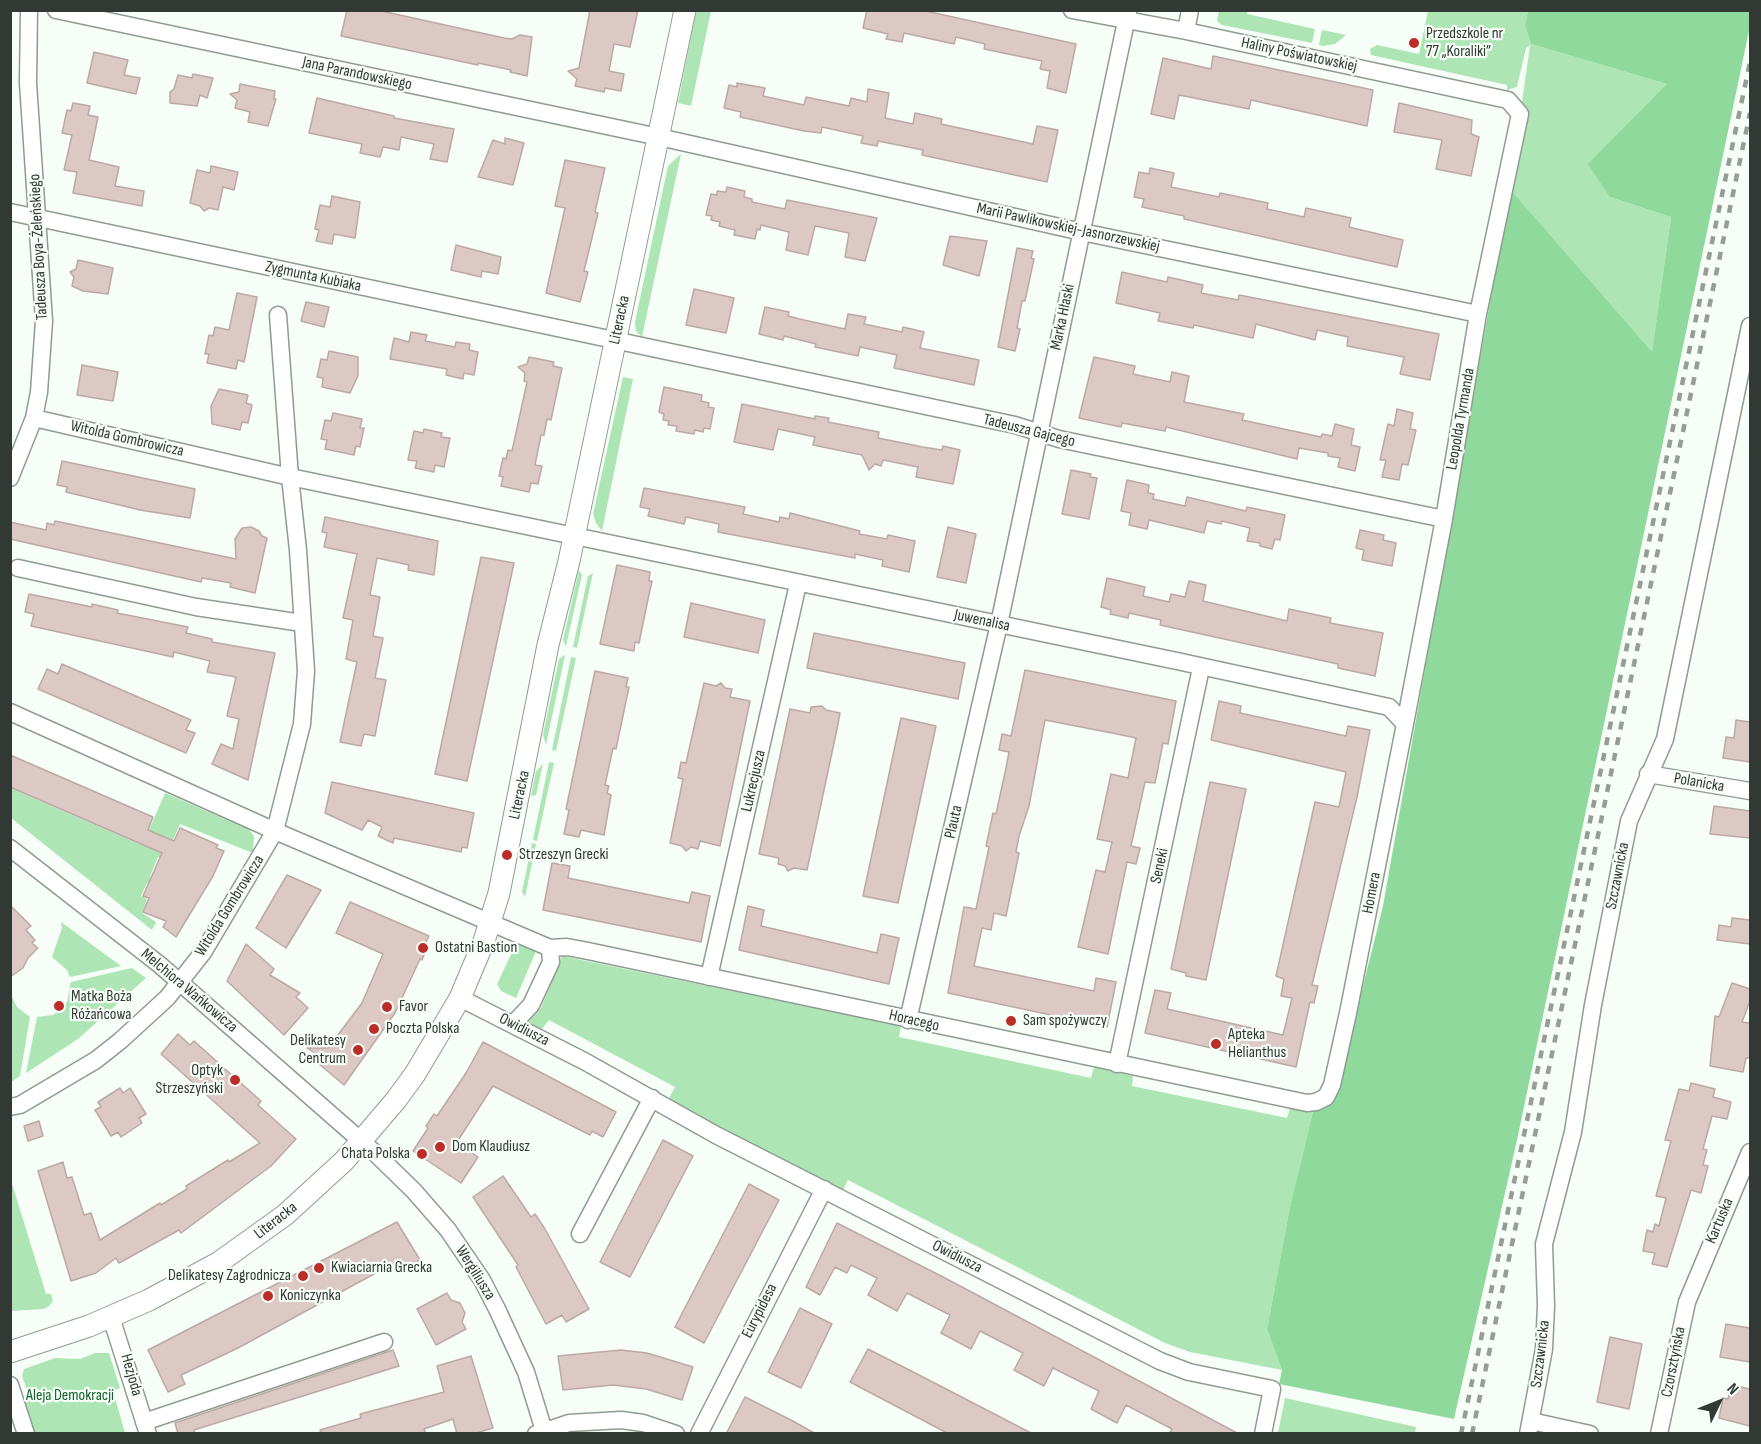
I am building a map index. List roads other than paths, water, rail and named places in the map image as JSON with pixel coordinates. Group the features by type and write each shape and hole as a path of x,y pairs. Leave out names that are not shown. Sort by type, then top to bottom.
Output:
{"street":[{"name":"Tadeusza Boya-Żeleńskiego","path":"10,478 34,418 39,392 44,321 28,82 29,10"},
{"name":"Jana Parandowskiego","path":"56,10 659,137"},
{"name":"Literacka","path":"10,1352 111,1317 198,1275 252,1240 312,1192 362,1141 415,1074 460,998 491,922 529,751 548,645 574,535 685,10"},
{"name":"Haliny Poświatowskiej","path":"1072,10 1127,16 1186,31 1508,100 1520,114"},
{"path":"1186,31 1190,10"},
{"name":"Marka Hłaski","path":"999,624 1127,16"},
{"name":"Leopolda Tyrmanda","path":"1405,724 1444,519 1478,314 1520,114"},
{"name":"Marii Pawlikowskiej-Jasnorzewskiej","path":"659,137 1082,232 1478,314"},
{"name":"Zygmunta Kubiaka","path":"10,212 615,342"},
{"name":"Witolda Gombrowicza","path":"10,1107 20,1105 96,1060 145,1020 180,982 231,910 275,831 302,724 306,671 278,315"},
{"name":"Szczawnicka","path":"1529,1427 1544,1348 1546,1306 1544,1244 1573,1132 1593,1005 1629,821 1665,740 1750,326"},
{"name":"Tadeusza Gajcego","path":"615,342 1038,432 1059,439 1444,519"},
{"name":"Witolda Gombrowicza","path":"34,418 290,477 574,535"},
{"name":"Juwenalisa","path":"574,535 1389,707 1405,724"},
{"path":"18,568 196,607 302,623"},
{"name":"Lukrecjusza","path":"709,977 798,584"},
{"name":"Plauta","path":"908,1020 999,624"},
{"name":"Seneki","path":"1117,1064 1202,668"},
{"path":"10,712 275,831 491,922"},
{"name":"Homera","path":"1332,1085 1405,724"},
{"name":"Polanicka","path":"1648,774 1750,791"},
{"name":"Melchiora Wańkowicza","path":"10,848 180,982 362,1141"},
{"name":"Horacego","path":"491,922 550,948 567,947 1307,1103 1326,1097 1332,1085"},
{"path":"513,1024 531,1005 551,962 550,948"},
{"name":"Owidiusza","path":"460,998 652,1098 716,1135 1160,1361 1189,1372 1272,1389 1263,1434"},
{"path":"580,1234 652,1098"},
{"name":"Wergiliusza","path":"362,1141 414,1191 435,1215 482,1280 513,1342 542,1433"},
{"name":"Kartuska","path":"1691,1291 1746,1175 1750,1152"},
{"name":"Eurypidesa","path":"699,1434 824,1189"},
{"name":"Czorsztyńska","path":"1659,1434 1679,1330 1691,1291"},
{"name":"Hezjoda","path":"111,1317 146,1428"},
{"path":"146,1428 384,1342"},
{"path":"10,1385 26,1434"},
{"path":"542,1433 569,1423 621,1420 643,1423 676,1434"},
{"path":"1529,1427 1590,1434"}],"railway":[{"path":"1461,1434 1750,62"},
{"path":"1472,1434 1750,113"}],"place":[{"name":"Przedszkole nr 77 „Koraliki”","path":"1414,43"},
{"name":"Strzeszyn Grecki","path":"507,855"},
{"name":"Ostatni Bastion","path":"423,948"},
{"name":"Matka Boża Różańcowa","path":"59,1006"},
{"name":"Favor","path":"387,1007"},
{"name":"Sam spożywczy","path":"1011,1021"},
{"name":"Poczta Polska","path":"374,1029"},
{"name":"Apteka Helianthus","path":"1216,1044"},
{"name":"Delikatesy Centrum","path":"358,1050"},
{"name":"Optyk Strzeszyński","path":"235,1080"},
{"name":"Dom Klaudiusz","path":"440,1147"},
{"name":"Chata Polska","path":"422,1154"},
{"name":"Kwiaciarnia Grecka","path":"319,1268"},
{"name":"Delikatesy Zagrodnicza","path":"303,1276"},
{"name":"Koniczynka","path":"268,1296"}],"park label":[{"name":"Aleja Demokracji","path":"70,1396"}]}
